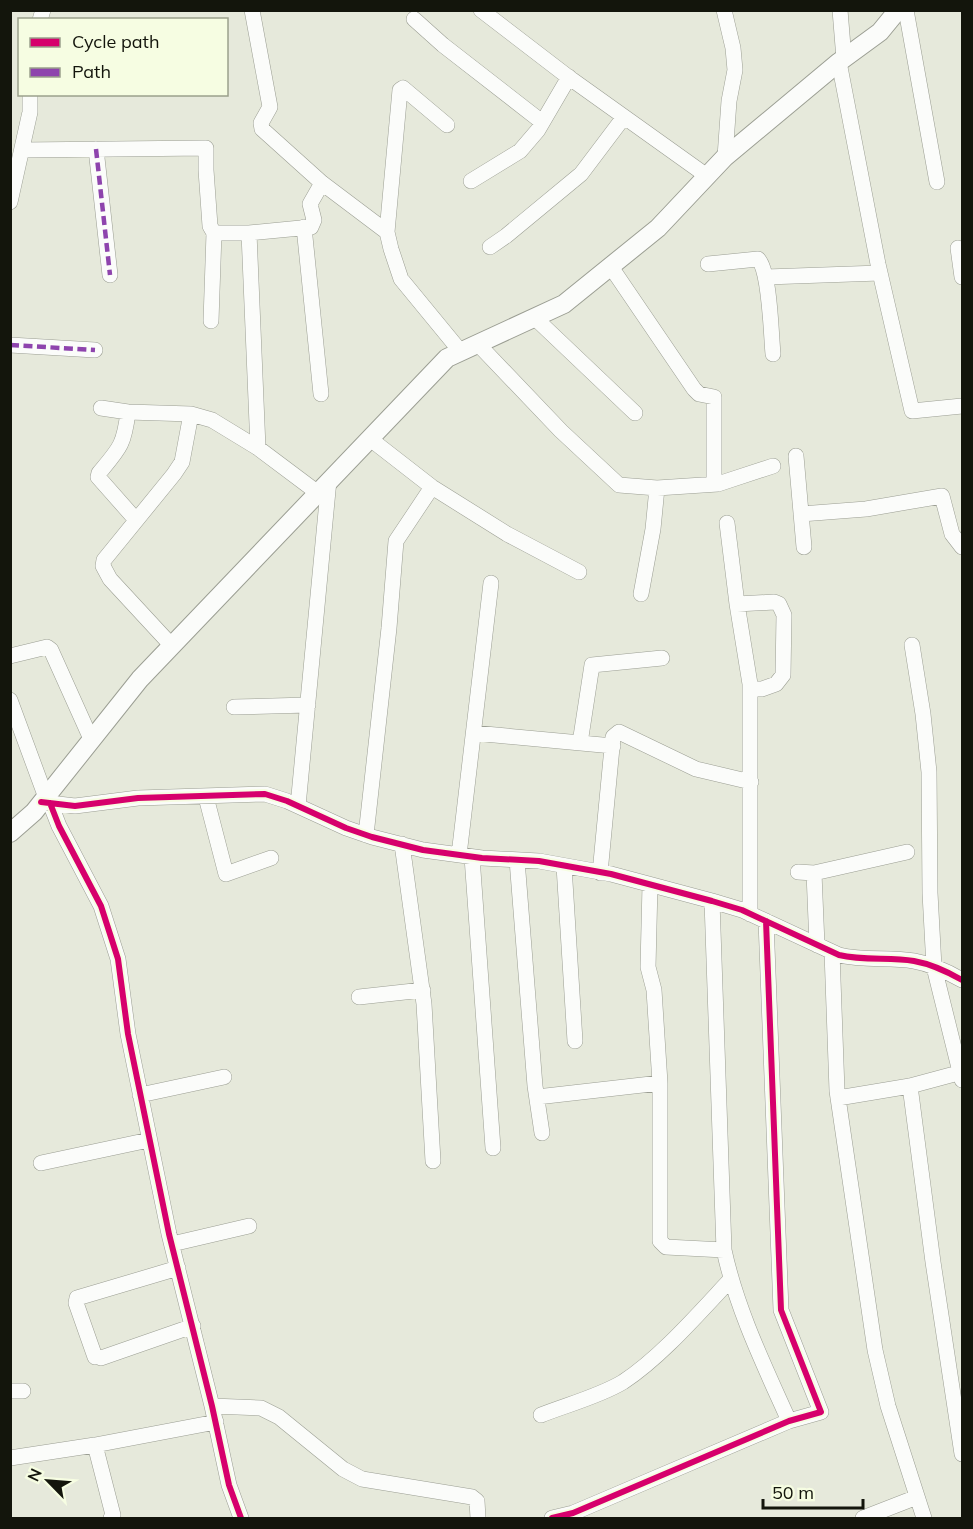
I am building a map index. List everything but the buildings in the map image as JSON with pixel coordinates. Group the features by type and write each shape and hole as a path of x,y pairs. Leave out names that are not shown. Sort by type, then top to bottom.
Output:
{"main road":[{"path":"10,833 46,800 91,739 140,679 447,358 564,304 658,228 725,157 842,60 880,32 898,10"}],"street":[{"path":"252,10 270,107 261,123 262,129 322,183 387,232"},
{"path":"481,10 569,77 707,176"},
{"path":"724,10 733,48 735,70 729,101 725,157"},
{"path":"840,10 842,60 880,273 912,411 963,406"},
{"path":"906,10 937,182"},
{"path":"414,19 443,45 542,122"},
{"path":"471,181 520,151 542,122 569,77"},
{"path":"447,125 403,88 400,90 387,232 401,279 461,352"},
{"path":"10,202 30,112 30,96"},
{"path":"490,247 581,174 624,117"},
{"path":"18,158 96,149 206,148 210,226 213,233 211,321"},
{"path":"96,149 110,275"},
{"path":"213,233 249,233 310,227 314,220 310,204 322,183"},
{"path":"304,228 321,394"},
{"path":"249,233 258,448"},
{"path":"958,248 963,277"},
{"path":"708,264 758,259 761,261 766,277 773,354"},
{"path":"611,267 694,389 699,394 714,398 714,484"},
{"path":"766,277 880,273"},
{"path":"535,318 635,413"},
{"path":"478,344 561,431 619,485 657,488 714,484 773,466"},
{"path":"10,345 95,350"},
{"path":"101,408 128,412 191,414 212,420 323,486 308,705 298,806"},
{"path":"128,412 125,437 98,477 136,520"},
{"path":"172,646 110,579 103,566 104,560 182,462 191,414"},
{"path":"369,438 432,487 507,534 579,572"},
{"path":"796,456 804,547"},
{"path":"366,835 389,628 396,541 432,487"},
{"path":"640,594 653,529 657,488"},
{"path":"801,514 866,509 942,496 952,534 963,547"},
{"path":"727,523 736,604 750,689 750,914"},
{"path":"491,583 474,733 466,856 494,1148"},
{"path":"736,604 774,602 779,604 784,615 783,675 776,684 762,689 750,689"},
{"path":"838,1098 910,1086 962,1074 934,967 930,893 929,772 912,645"},
{"path":"10,656 47,647 51,650 91,739"},
{"path":"580,743 592,664 662,658"},
{"path":"10,700 46,800 93,888 112,937 118,959 128,1034 172,1244 216,1422 229,1485 241,1518"},
{"path":"234,707 308,705"},
{"path":"600,873 613,737 619,732 696,769 751,782"},
{"path":"474,733 613,746"},
{"path":"46,800 75,806 138,798 265,794 366,835 466,856 539,861 650,885 712,901 750,914 850,958 912,961 934,967 963,980"},
{"path":"206,797 226,874 271,858"},
{"path":"402,844 423,990 433,1161"},
{"path":"798,872 814,873 907,852"},
{"path":"517,860 542,1133"},
{"path":"564,866 575,1041"},
{"path":"814,873 817,945"},
{"path":"650,885 648,967 654,990 660,1083 660,1241 666,1247 724,1250"},
{"path":"712,901 724,1250 748,1329 789,1421"},
{"path":"552,1518 573,1512 789,1421 821,1412 781,1310 766,921"},
{"path":"832,952 838,1098 875,1350 888,1406 924,1518"},
{"path":"359,997 423,990"},
{"path":"140,1095 224,1077"},
{"path":"537,1097 660,1083"},
{"path":"910,1086 933,1262 963,1454"},
{"path":"41,1163 149,1140"},
{"path":"172,1244 249,1226"},
{"path":"178,1268 78,1298 76,1303 98,1357 193,1326"},
{"path":"541,1415 622,1382 652,1358 731,1279"},
{"path":"212,1406 261,1408 279,1417 343,1469 362,1479 472,1497 477,1501 478,1518"},
{"path":"10,1458 95,1445 216,1422"},
{"path":"95,1445 113,1515 111,1518"},
{"path":"863,1518 917,1497"}],"marked path":[{"path":"96,149 110,275"},
{"path":"10,345 95,350"}],"cycle path":[{"path":"41,802 75,806 138,798 265,794 372,837 423,850 482,858 539,861 611,874 742,910 839,955 914,961 927,964 962,980"},
{"path":"50,803 59,826 101,906 118,959 128,1034 169,1234 212,1406 229,1485 241,1518"},
{"path":"552,1518 573,1513 789,1421 821,1412 781,1310 766,921"}]}
